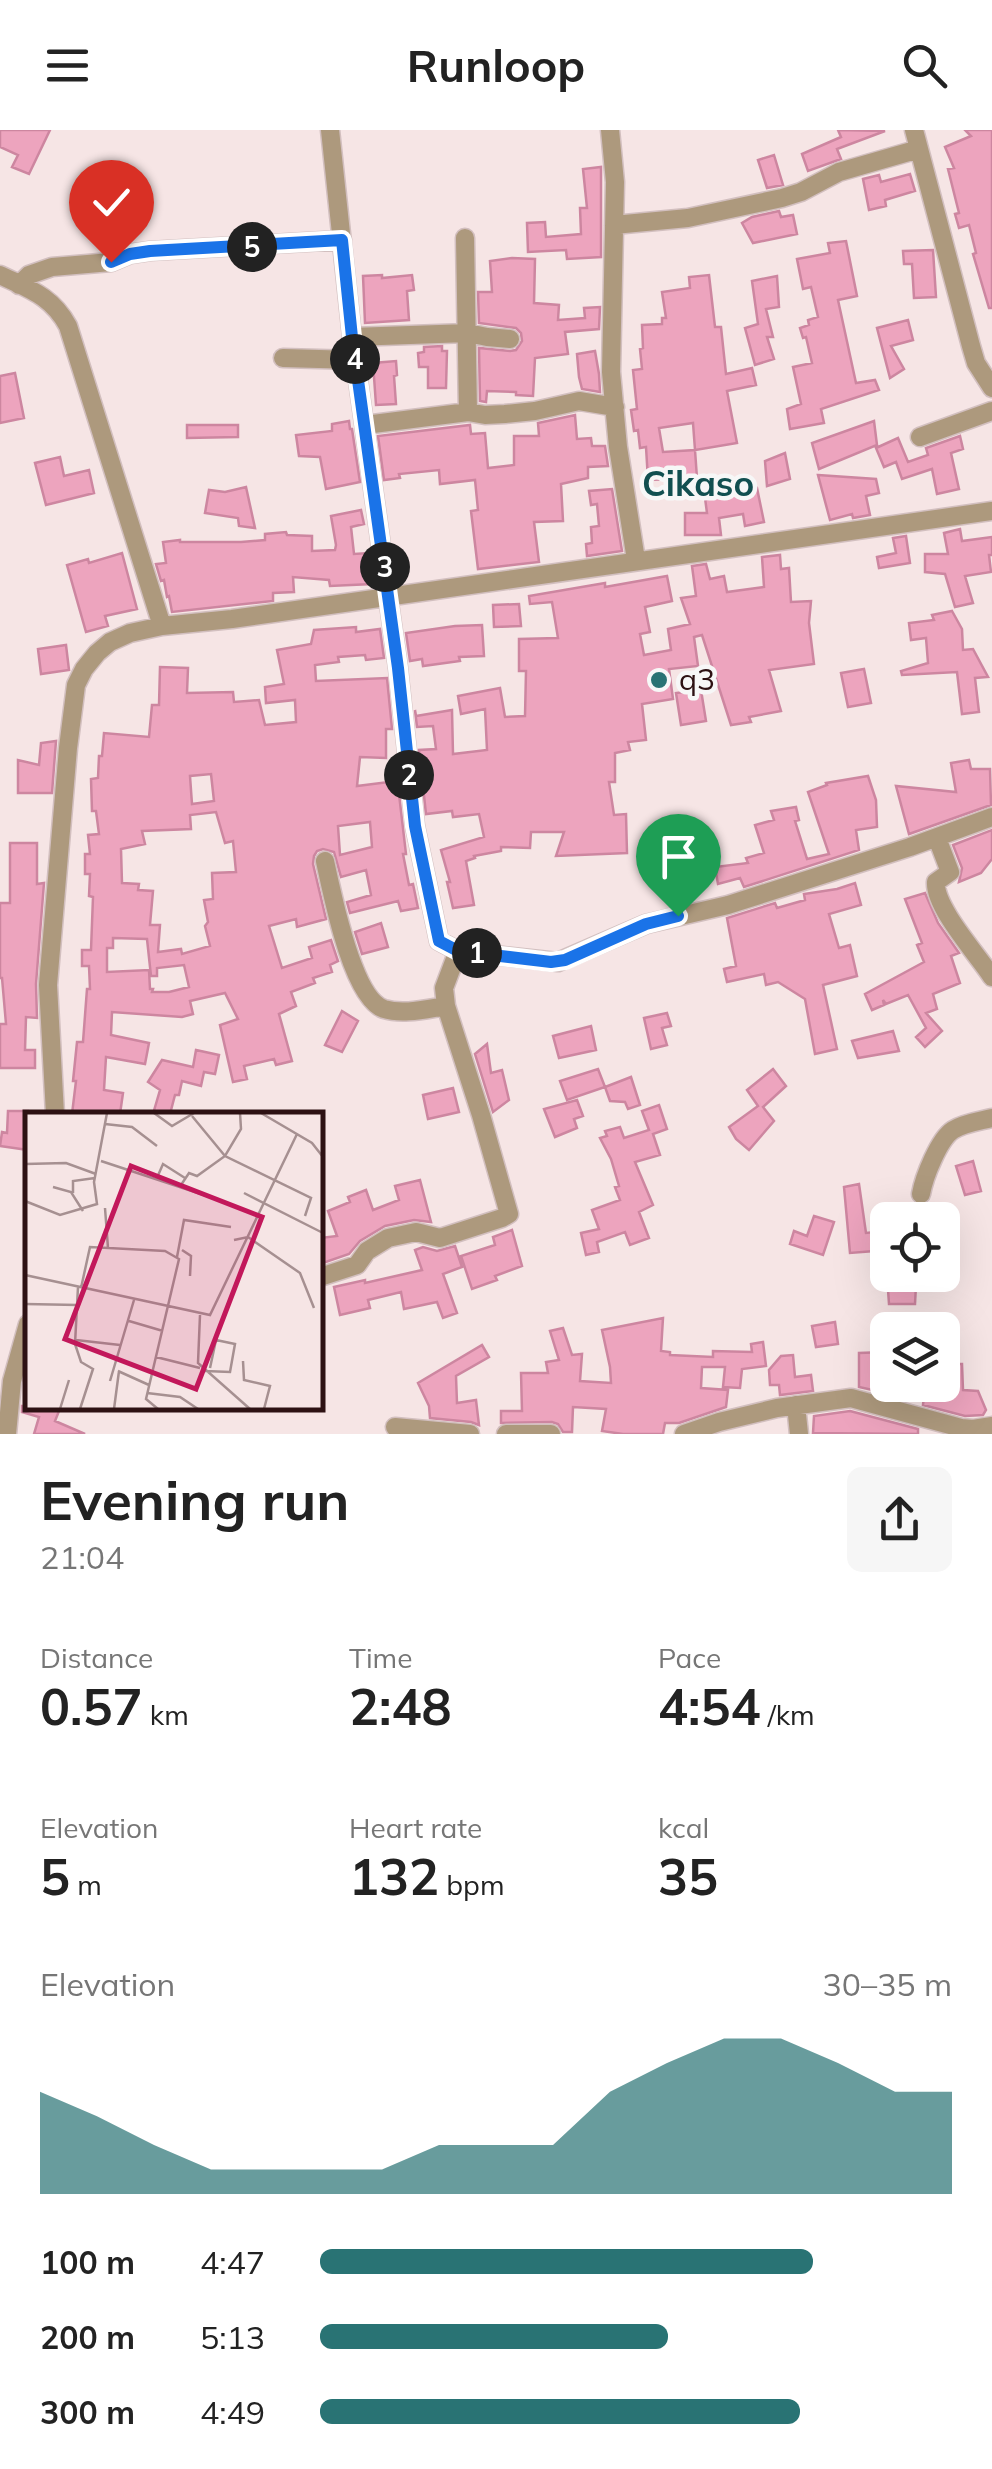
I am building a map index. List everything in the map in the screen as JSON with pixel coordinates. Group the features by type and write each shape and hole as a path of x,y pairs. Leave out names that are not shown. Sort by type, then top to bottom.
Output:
{"street":[{"path":"330,130 352,337 389,597 415,826 437,934 458,951 558,962 646,924 728,905 992,817"},
{"path":"610,130 615,182 611,372 636,560"},
{"path":"914,130 976,363 991,386"},
{"path":"614,225 688,218 782,198 839,172 919,150"},
{"path":"465,238 468,412"},
{"path":"20,284 28,274 39,270 111,262 150,251 342,240"},
{"path":"0,274 55,305 68,326 162,626"},
{"path":"352,337 468,332 487,338 510,338"},
{"path":"283,358 355,360"},
{"path":"365,424 468,412 485,415 535,411 579,401 615,407"},
{"path":"920,437 992,411"},
{"path":"55,1112 48,984 68,748 76,685 84,669 110,642 162,626 992,510"},
{"path":"936,838 950,872 936,882 935,889 992,977"},
{"path":"325,861 352,964 368,997 384,1008 398,1011 446,1006"},
{"path":"322,1276 358,1265 367,1251 388,1238 416,1232 440,1238 509,1214 446,1006 444,988 458,951"},
{"path":"920,1194 948,1134 992,1118"},
{"path":"7,1434 6,1382 25,1332"},
{"path":"684,1434 796,1405 851,1398 961,1428 992,1426"},
{"path":"796,1405 799,1434"},
{"path":"394,1427 470,1434"},
{"path":"506,1434 551,1434"}],"building":[{"path":"0,130 50,130 29,174 12,167 18,155 0,147"},
{"path":"838,130 885,131 837,149 841,159 808,171 802,154 841,137"},
{"path":"965,130 992,130 992,308 973,254 976,253 969,225 959,228 948,169 954,168 945,147 971,136"},
{"path":"774,155 783,185 767,188 758,160"},
{"path":"601,167 601,257 567,259 566,250 528,252 527,223 545,222 546,237 581,234 580,208 587,208 583,169"},
{"path":"910,174 915,191 885,200 886,206 869,210 863,179 879,175 881,182"},
{"path":"779,211 781,217 793,215 797,234 753,243 742,223"},
{"path":"846,241 857,296 838,300 856,383 875,380 879,390 821,409 824,423 790,429 787,409 801,404 793,367 812,363 800,328 818,317 811,287 803,289 797,259 830,253 828,243"},
{"path":"933,250 936,297 914,298 912,264 904,264 903,251"},
{"path":"535,259 534,303 559,305 558,320 585,318 584,308 600,307 599,329 565,332 568,354 535,358 533,396 487,391 486,402 480,401 479,348 510,351 516,350 522,341 516,328 479,323 478,292 492,292 490,261"},
{"path":"412,275 414,290 407,291 409,320 365,323 363,276"},
{"path":"709,275 715,327 721,327 726,374 752,368 756,385 727,391 737,443 695,450 697,478 648,480 646,447 640,448 631,410 637,409 633,370 642,369 642,325 662,324 662,318 666,318 662,292 690,288 689,277","holes":["693,423 695,450 663,452 659,428"]},
{"path":"777,276 779,307 766,309 773,337 767,337 774,359 755,365 745,328 758,324 752,281"},
{"path":"908,320 913,340 891,346 904,369 890,378 877,328"},
{"path":"442,346 442,351 447,351 446,388 428,388 428,367 419,367 418,353 424,352 424,347"},
{"path":"595,351 600,392 582,389 579,377 577,354"},
{"path":"396,361 396,404 376,405 373,363"},
{"path":"15,373 24,418 0,423 0,376"},
{"path":"575,415 577,439 591,438 592,446 605,446 608,466 588,467 588,478 561,484 563,521 534,522 539,562 478,569 471,511 478,510 475,480 440,484 439,470 399,474 400,478 384,480 378,436 470,425 471,434 485,433 488,468 514,465 514,436 539,436 538,423"},
{"path":"349,421 360,482 326,489 320,457 299,456 296,435 332,431 332,424"},
{"path":"874,421 877,445 819,469 812,443"},
{"path":"187,425 238,425 238,437 187,438"},
{"path":"960,436 963,449 951,453 959,489 937,494 932,469 902,479 896,462 884,467 876,448 898,438 908,462 928,455 926,448"},
{"path":"785,453 790,479 767,486 765,461"},
{"path":"60,457 64,476 89,470 94,493 46,505 35,463"},
{"path":"818,475 876,479 879,493 866,496 870,515 853,518 852,514 830,520"},
{"path":"246,487 255,528 239,526 238,518 205,513 209,490 225,492"},
{"path":"757,488 764,522 745,526 743,514 719,518 721,535 685,535 685,513 707,513 705,498"},
{"path":"612,489 622,551 587,556 586,544 592,543 591,527 599,526 597,504 591,505 589,491"},
{"path":"361,510 364,524 351,527 354,554 369,553 372,584 330,586 329,580 293,577 294,592 273,593 273,601 172,612 156,564 166,563 163,542 241,542 265,540 265,534 286,532 312,536 312,551 335,550 331,516"},
{"path":"960,529 962,541 992,537 991,572 965,576 973,603 955,607 945,574 925,572 925,554 948,554 944,533"},
{"path":"906,536 910,563 879,568 877,557 896,553 893,538"},
{"path":"122,553 137,609 105,616 108,626 86,632 67,565"},
{"path":"780,555 781,569 789,568 791,602 811,601 809,623 814,664 769,670 781,711 731,725 702,635 694,637 698,666 669,669 673,699 642,704 646,740 628,742 630,750 615,753 615,782 609,782 614,815 626,814 627,853 556,856 564,832 531,832 530,848 501,847 501,851 466,861 474,905 453,908 441,850 484,837 479,814 426,814 419,750 436,749 433,726 417,727 415,710 416,716 452,710 453,754 487,750 485,709 461,714 458,696 500,688 505,717 525,716 526,671 519,671 519,639 558,638 552,602 530,604 529,596 667,576 672,601 645,607 650,632 640,634 644,655 671,650 668,629 690,624 681,598 696,596 692,566 706,564 710,579 724,576 727,592 764,587 762,557"},
{"path":"519,604 521,626 494,627 493,605"},
{"path":"952,611 962,629 963,650 973,649 988,677 975,678 979,712 962,714 957,672 902,675 901,671 928,663 926,638 911,640 909,623 934,620 932,615"},
{"path":"482,625 484,656 459,657 460,661 423,666 422,659 410,661 406,633"},
{"path":"380,629 384,658 338,657 339,662 315,665 316,681 387,678 392,729 386,729 386,758 360,757 357,786 397,781 397,777 403,854 418,908 401,911 398,901 350,913 347,902 371,895 366,870 341,877 334,852 317,851 313,864 326,919 297,927 296,919 269,926 282,968 312,958 309,947 331,940 338,961 330,965 332,972 291,992 296,1006 279,1014 292,1061 276,1065 274,1059 244,1066 247,1079 233,1082 220,1025 238,1019 225,993 190,1001 193,1014 182,1017 112,1012 111,1035 149,1043 145,1064 106,1057 104,1090 123,1093 120,1112 72,1112 77,1042 83,1042 90,989 89,966 82,966 82,950 91,950 93,897 89,896 90,874 85,874 85,854 90,854 88,835 99,834 96,811 92,811 91,779 98,778 104,733 149,737 152,705 159,705 160,667 188,668 187,693 233,692 234,702 259,700 265,725 296,722 295,700 266,703 265,687 284,684 277,650 311,644 314,630","holes":["211,774 214,801 192,804 190,776","216,812 225,843 233,841 236,872 212,873 213,899 204,900 210,946 182,954 181,949 158,952 160,925 150,925 153,891 138,890 139,884 122,883 121,849 145,844 142,831 191,829 190,815","370,822 372,847 340,855 338,826","113,938 147,939 151,976 157,976 157,968 184,965 189,987 152,992 149,970 107,972 107,948 113,948"]},
{"path":"66,645 69,670 41,674 38,649"},
{"path":"864,669 871,703 848,707 841,673"},
{"path":"701,690 706,721 681,725 676,693"},
{"path":"56,741 52,793 18,793 18,760 39,765 41,743"},
{"path":"969,760 971,769 990,769 991,805 909,834 896,786 956,792 951,763"},
{"path":"868,776 876,800 877,827 856,830 859,850 744,887 740,878 718,884 715,867 748,863 746,858 764,853 755,825 774,820 771,811 796,807 799,820 795,821 807,859 829,854 808,792 826,783"},
{"path":"992,830 992,859 981,873 959,882 962,868 953,845"},
{"path":"10,843 37,843 37,884 44,883 37,1018 26,1017 25,1050 35,1050 35,1068 0,1068 0,1024 6,1024 0,978 0,903 10,903"},
{"path":"855,883 861,905 829,914 839,948 850,945 857,976 823,985 837,1049 815,1054 805,999 778,982 766,985 764,974 727,982 724,969 736,966 727,918 775,903 777,908 805,900 804,894"},
{"path":"925,893 938,923 959,953 951,956 960,983 933,994 937,1009 926,1013 942,1031 925,1047 916,1037 926,1028 908,995 886,1004 883,1000 884,1005 872,1010 865,994 924,962 917,945 922,943 905,899"},
{"path":"381,923 388,947 362,954 355,932"},
{"path":"342,1011 358,1021 342,1052 325,1045"},
{"path":"667,1013 671,1026 662,1028 667,1045 651,1049 644,1018"},
{"path":"591,1026 596,1050 559,1058 553,1036"},
{"path":"893,1031 899,1051 858,1058 852,1041"},
{"path":"487,1044 491,1073 502,1070 509,1100 493,1112 475,1054"},
{"path":"196,1050 219,1055 215,1074 204,1072 201,1086 182,1081 171,1112 154,1112 160,1090 148,1082 162,1060 193,1067"},
{"path":"598,1069 605,1087 567,1100 560,1081"},
{"path":"773,1069 786,1086 763,1107 774,1121 749,1150 729,1127 758,1106 747,1090"},
{"path":"631,1077 640,1105 628,1109 625,1102 610,1101 605,1087"},
{"path":"453,1088 459,1112 428,1119 423,1095"},
{"path":"577,1100 583,1116 574,1119 577,1128 555,1137 544,1109"},
{"path":"659,1105 667,1129 653,1134 660,1155 635,1162 653,1205 639,1212 649,1238 630,1245 625,1232 597,1242 599,1252 586,1255 581,1233 599,1229 592,1210 620,1200 611,1159 600,1138 607,1136 605,1131 620,1127 624,1138 649,1130 642,1111"},
{"path":"8,1111 28,1111 25,1150 0,1146 2,1132 7,1133"},
{"path":"973,1161 981,1191 965,1195 956,1166"},
{"path":"420,1180 431,1222 414,1220 385,1226 360,1241 349,1254 322,1263 322,1238 337,1236 328,1211 366,1190 373,1210 399,1200 395,1186"},
{"path":"859,1184 866,1233 870,1233 870,1251 850,1253 844,1187"},
{"path":"814,1216 834,1222 823,1255 790,1244 794,1231 807,1236"},
{"path":"512,1230 522,1266 472,1289 461,1256 495,1245 493,1237"},
{"path":"455,1246 462,1267 443,1274 457,1313 443,1318 437,1302 404,1309 401,1292 368,1300 370,1308 340,1315 334,1287 422,1270 415,1250 423,1247 437,1251"},
{"path":"888,1292 916,1292 915,1304 889,1304"},
{"path":"663,1318 661,1351 713,1357 713,1351 752,1352 751,1344 763,1342 766,1366 742,1369 740,1388 723,1387 725,1367 702,1367 701,1388 728,1390 726,1407 679,1423 665,1423 663,1434 602,1431 606,1409 573,1407 572,1432 563,1432 552,1422 501,1423 501,1411 522,1411 521,1373 548,1373 546,1362 559,1360 550,1331 563,1328 572,1355 582,1354 580,1381 611,1383 602,1330"},
{"path":"835,1322 838,1344 816,1347 812,1326"},
{"path":"482,1345 489,1357 456,1376 457,1403 476,1400 479,1425 430,1418 418,1383"},
{"path":"859,1353 870,1353 870,1389 859,1387"},
{"path":"793,1355 795,1377 811,1375 813,1391 780,1395 779,1385 770,1385 769,1370 781,1356"},
{"path":"962,1364 963,1390 978,1391 986,1410 983,1415 965,1416 923,1405 960,1402"},
{"path":"22,1406 60,1409 55,1421 85,1434 34,1434 39,1417 22,1412"},
{"path":"850,1411 918,1429 918,1434 813,1433 814,1416"}],"place":[{"name":"q3","path":"659,680"}],"district":[{"name":"Cikaso","path":"698,484"}],"route":[{"path":"111,262 150,251 342,240 415,826 439,941 458,951 551,962 565,960 646,924 678,916"}]}
